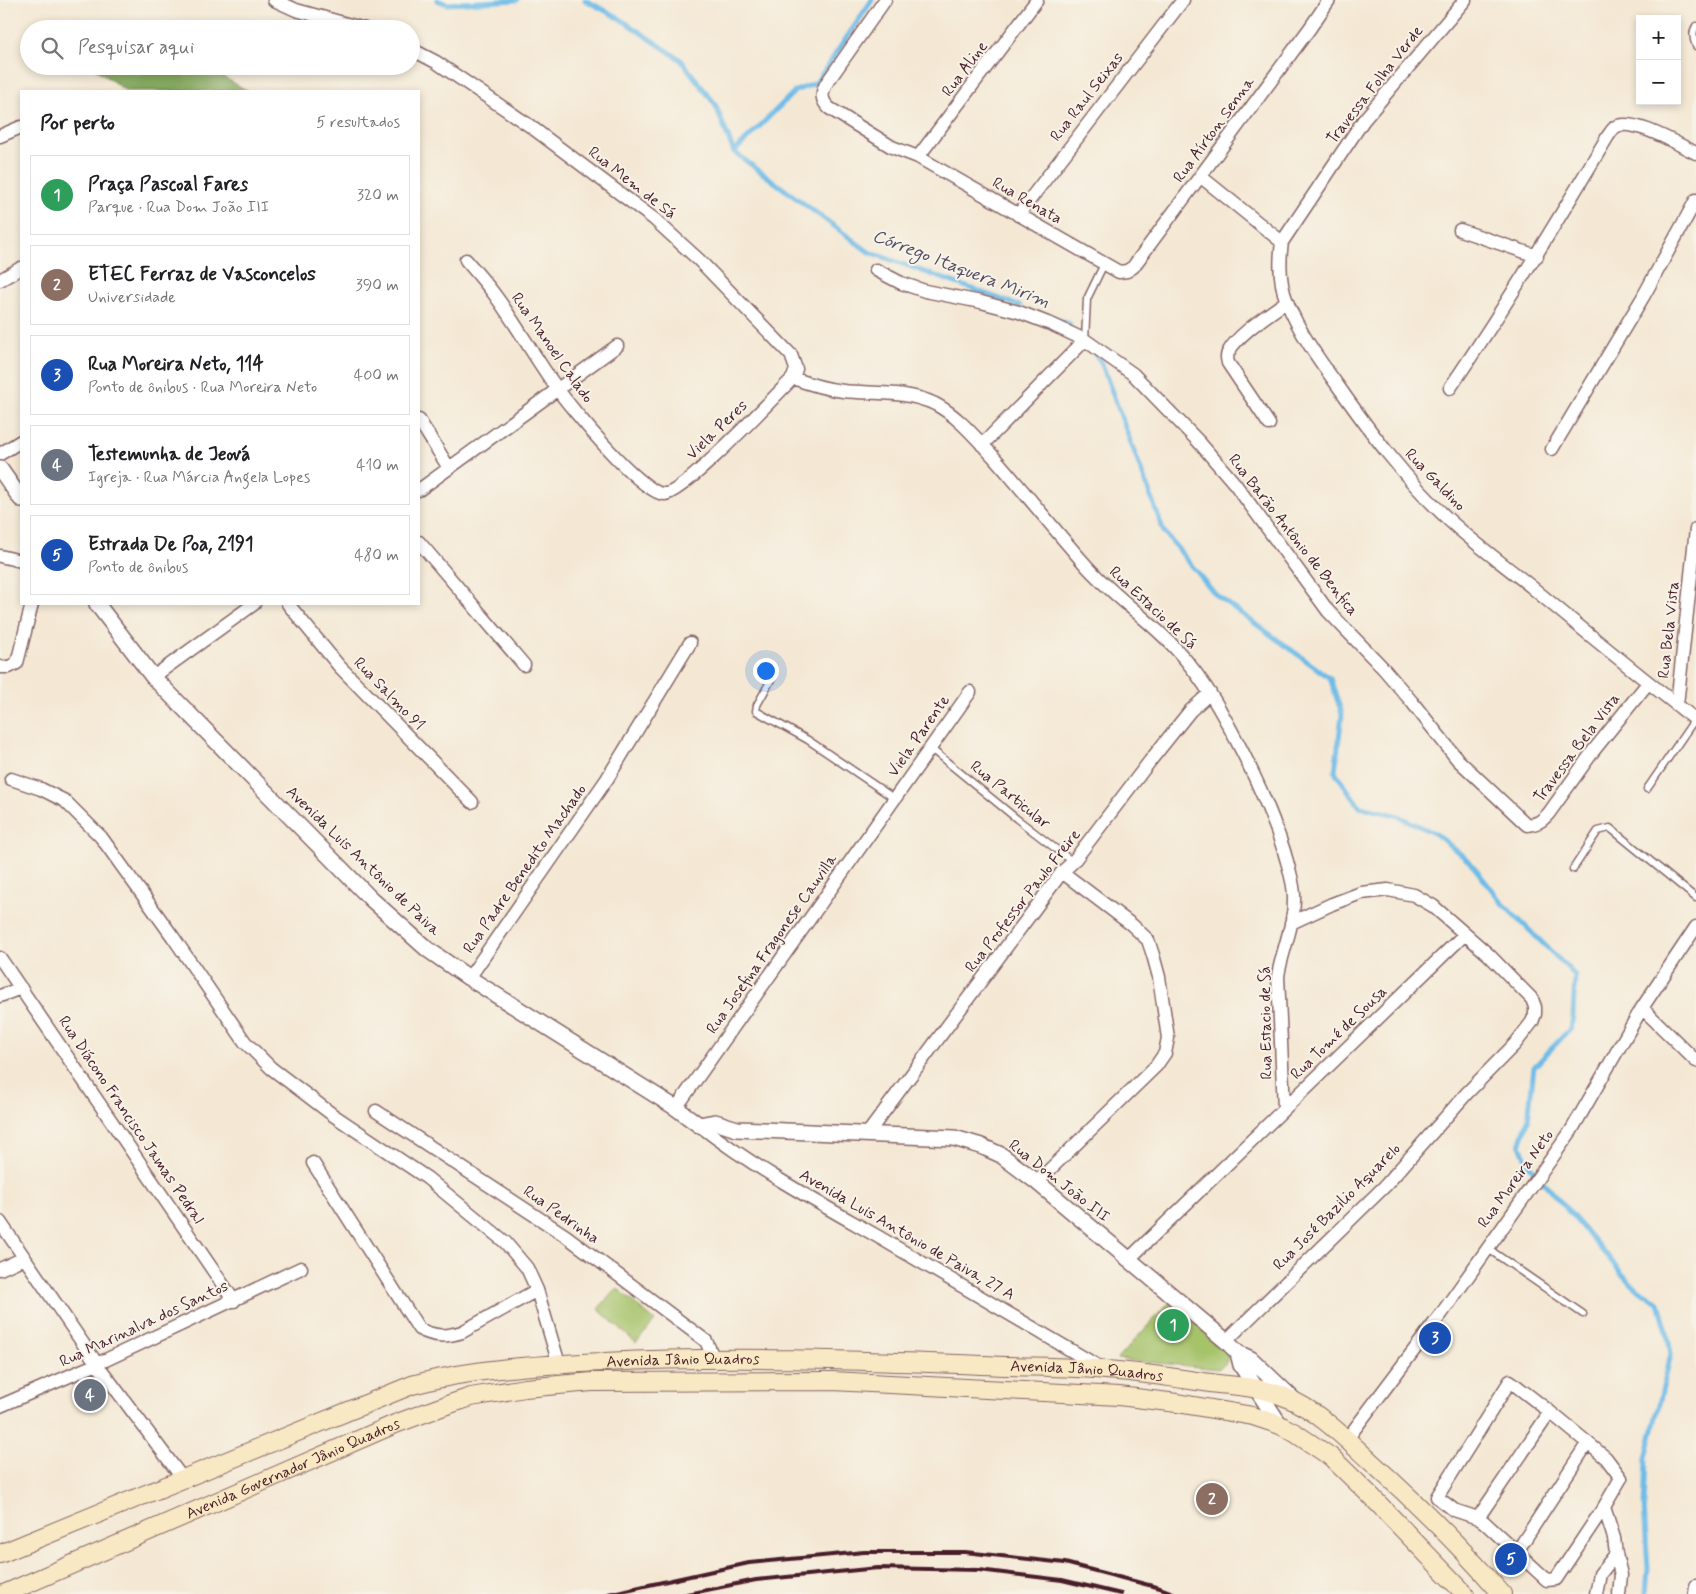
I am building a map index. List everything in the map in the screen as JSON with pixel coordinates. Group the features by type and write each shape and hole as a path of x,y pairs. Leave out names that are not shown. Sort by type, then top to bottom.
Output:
{"main road":[{"name":"Avenida Jânio Quadros","path":"592,1363 662,1359 714,1359 1103,1369 1256,1389 1282,1395 1297,1403 1347,1439 1398,1486 1481,1570 1502,1594"},
{"name":"Avenida Governador Jânio Quadros","path":"0,1554 412,1385 468,1373 559,1364 592,1363"},
{"path":"592,1363 592,1382"},
{"path":"440,1378 450,1404"},
{"name":"Avenida Jânio Quadros","path":"592,1382 832,1381 1119,1396 1223,1410 1253,1416 1280,1425 1331,1458 1371,1496 1459,1588"},
{"name":"Avenida Governador Jânio Quadros","path":"4,1594 396,1424 450,1404 502,1392 592,1382"},
{"path":"1459,1588 1481,1570"}],"street":[{"path":"274,0 296,10 333,20"},
{"name":"Rua Renata","path":"885,0 826,84 822,93 822,99 829,108 892,147 918,157 1119,272"},
{"name":"Rua Aline","path":"918,157 1037,0"},
{"name":"Rua Raul Seixas","path":"1018,215 1183,0"},
{"name":"Rua Aírton Senna","path":"1119,272 1127,271 1133,267 1329,0"},
{"name":"Travessa Folha Verde","path":"1282,242 1363,121 1465,0"},
{"name":"Rua Mem de Sá","path":"420,54 436,62 530,126 654,219 699,260 791,355 796,369 793,378"},
{"path":"1450,388 1537,256 1615,127 1626,124 1639,127 1696,153"},
{"path":"0,136 20,127"},
{"path":"1200,176 1282,242"},
{"path":"1552,448 1643,297 1696,200"},
{"path":"1460,230 1537,256"},
{"name":"Rua Galdino","path":"1282,242 1279,260 1280,274 1287,301 1300,328 1324,366 1389,456 1449,520 1648,683 1696,718"},
{"name":"Rua Manoel Calado","path":"466,260 497,297 557,388 603,443 640,481 657,493"},
{"path":"0,280 20,269"},
{"name":"Rua Barão Antônio de Benfica","path":"876,270 902,283 925,291 981,302 1018,312 1053,325 1085,340 1133,374 1200,442 1235,484 1328,611 1383,668 1458,760 1527,825"},
{"path":"1268,424 1228,363 1227,357 1229,351 1246,332 1287,301"},
{"path":"982,445 1085,340"},
{"path":"420,489 617,346"},
{"name":"Rua Estacio de Sá","path":"793,378 828,389 915,396 936,405 964,424 1026,493 1084,564 1116,596 1174,647 1195,670 1231,730 1267,802 1290,873 1294,898 1291,923 1280,961 1278,976 1284,1108"},
{"name":"Viela Peres","path":"657,493 665,494 676,490 714,458 793,378"},
{"path":"420,422 448,468"},
{"path":"0,454 20,442"},
{"path":"0,469 20,498"},
{"name":"Rua Bela Vista","path":"1677,705 1696,529"},
{"path":"420,543 524,665"},
{"path":"0,556 20,561"},
{"path":"0,666 9,667 17,663 32,605"},
{"name":"Avenida Luis Antônio de Paiva","path":"98,605 153,677 371,899 427,949 469,978 676,1108 699,1125"},
{"path":"153,677 253,605"},
{"name":"Rua Salmo 91","path":"289,605 339,666 472,802"},
{"name":"Rua Padre Benedito Machado","path":"469,978 607,779 690,643"},
{"name":"Travessa Bela Vista","path":"1527,825 1543,821 1550,813 1594,750 1648,683"},
{"name":"Viela Parente","path":"895,799 970,692"},
{"name":"Rua Professor Paulo Freire","path":"868,1133 1062,872 1073,862 1150,760 1190,711 1210,694"},
{"path":"11,779 42,788 65,801 101,837 246,1042 271,1068 333,1115 427,1178 505,1242 527,1268 537,1290 559,1364"},
{"name":"Rua Josefina Fragonese Cauvilla","path":"676,1108 895,799"},
{"path":"1037,1182 1156,1066 1165,1053 1168,1038 1159,977 1148,940 1132,925 1062,872"},
{"path":"1291,923 1361,893 1388,890 1421,898 1465,934"},
{"name":"Rua Moreira Neto","path":"1347,1439 1442,1313 1571,1131 1642,1008 1696,927"},
{"name":"Rua José Bazilio Aquarelo","path":"1226,1341 1385,1186 1467,1093 1515,1044 1532,1022 1535,1007 1532,999 1489,955 1465,934"},
{"name":"Rua Tomé de Sousa","path":"1128,1260 1465,934"},
{"name":"Rua Diácono Francisco Jamas Pedral","path":"0,958 234,1301"},
{"path":"0,996 21,988"},
{"path":"1642,1008 1696,1061"},
{"name":"Rua Pedrinha","path":"376,1111 566,1236 706,1341 714,1359"},
{"name":"Rua Dom João III","path":"699,1125 715,1122 737,1128 954,1138 981,1146 1001,1155 1037,1182 1238,1353 1251,1358 1297,1403"},
{"name":"Avenida Luis Antônio de Paiva, 27 A","path":"699,1125 729,1148 786,1184 1103,1369"},
{"path":"312,1163 419,1329 439,1337 450,1336 462,1332 537,1290"},
{"path":"0,1222 97,1364 183,1479"},
{"path":"0,1269 24,1258"},
{"name":"Rua Marinalva dos Santos","path":"0,1406 97,1364 301,1268"},
{"name":"Rua Dom João III","path":"1238,1353 1241,1365 1280,1425"},
{"path":"1510,1381 1550,1412 1606,1458 1621,1478 1556,1579 1547,1580 1484,1522 1454,1510 1436,1497 1510,1381"},
{"path":"1478,1518 1550,1412"},
{"path":"1516,1553 1587,1444"},
{"path":"1604,1507 1614,1538 1621,1575 1619,1594"},
{"path":"1596,1594 1600,1574 1616,1554"},
{"path":"1695,1594 1696,1586"}],"lane":[{"path":"1696,26 1693,38 1696,46"},
{"path":"1085,340 1087,299 1104,264"},
{"path":"772,678 757,705 756,711 808,740 895,799"},
{"path":"1647,789 1696,718"},
{"name":"Rua Particular","path":"930,748 1073,862"},
{"path":"1573,869 1598,831 1610,828 1696,898"},
{"path":"1487,1248 1583,1314"}],"green space":[{"path":"104,75 220,75 246,90 125,90"},
{"path":"617,1288 655,1321 636,1343 598,1309"},
{"path":"1169,1303 1225,1347 1229,1354 1226,1363 1218,1369 1117,1359"}],"waterway":[{"name":"Córrego Itaquera Mirim","path":"437,0 447,4 517,0"},
{"name":"Córrego Itaquera Mirim","path":"585,0 619,18 681,60 715,104 734,152 869,252 1020,306"},
{"path":"734,152 795,91 816,83 872,0"},
{"name":"Córrego Itaquera Mirim","path":"1040,313 1070,324"},
{"name":"Córrego Itaquera Mirim","path":"1095,354 1101,362 1164,532 1216,595 1330,678 1342,714 1335,772 1360,807 1396,815 1436,834 1470,862 1503,904 1575,975 1571,1028 1534,1067 1528,1120 1520,1145 1528,1164 1631,1284 1659,1303 1666,1327 1671,1354 1646,1458 1644,1506 1648,1569 1646,1594"}],"railway":[{"path":"608,1594 749,1563 864,1552 965,1552 1065,1563 1176,1594"},
{"path":"687,1594 756,1580 878,1568 979,1570 1062,1580 1121,1594"}],"place":[{"name":"Praça Pascoal Fares","path":"1173,1325"},
{"name":"Rua Moreira Neto, 114","path":"1435,1338"},
{"name":"Testemunha de Jeová","path":"90,1395"},
{"name":"ETEC Ferraz de Vasconcelos","path":"1212,1499"},
{"name":"Estrada De Poa, 2191","path":"1511,1559"}]}
